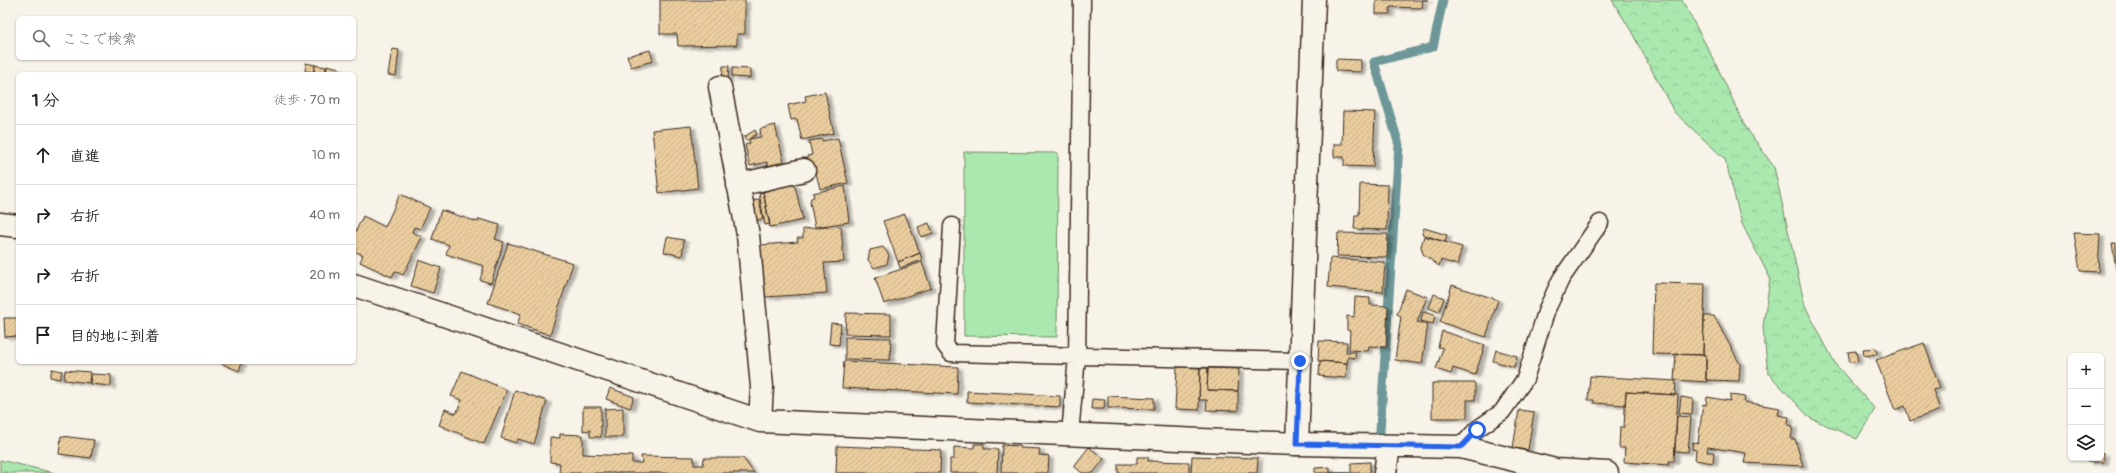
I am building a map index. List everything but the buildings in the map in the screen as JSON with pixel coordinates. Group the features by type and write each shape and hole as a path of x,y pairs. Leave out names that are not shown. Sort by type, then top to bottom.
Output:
{"street":[{"path":"1297,444 1314,0"},
{"path":"720,87 748,235 762,387 760,421"},
{"path":"738,185 804,170"},
{"path":"0,224 16,226"},
{"path":"356,286 760,421 1297,444 1461,447 1555,470 1607,473"},
{"path":"1385,473 1389,446"}],"lane":[{"path":"1070,434 1077,357 1082,0"},
{"path":"1461,447 1477,430 1502,412 1525,379 1547,309 1561,279 1600,223"},
{"path":"952,226 945,345 951,353 1300,361"}],"green space":[{"path":"1612,0 1682,0 1714,60 1745,126 1774,167 1805,306 1836,365 1875,409 1857,439 1810,418 1768,373 1763,327 1770,278 1742,224 1725,159 1674,112 1630,29"},
{"path":"964,152 1058,153 1057,337 964,336"},
{"path":"0,460 55,473 0,473"}],"waterway":[{"path":"1379,446 1399,145 1374,62 1433,47 1443,0"}],"route":[{"path":"1300,361 1297,444 1461,447 1477,430"}]}
